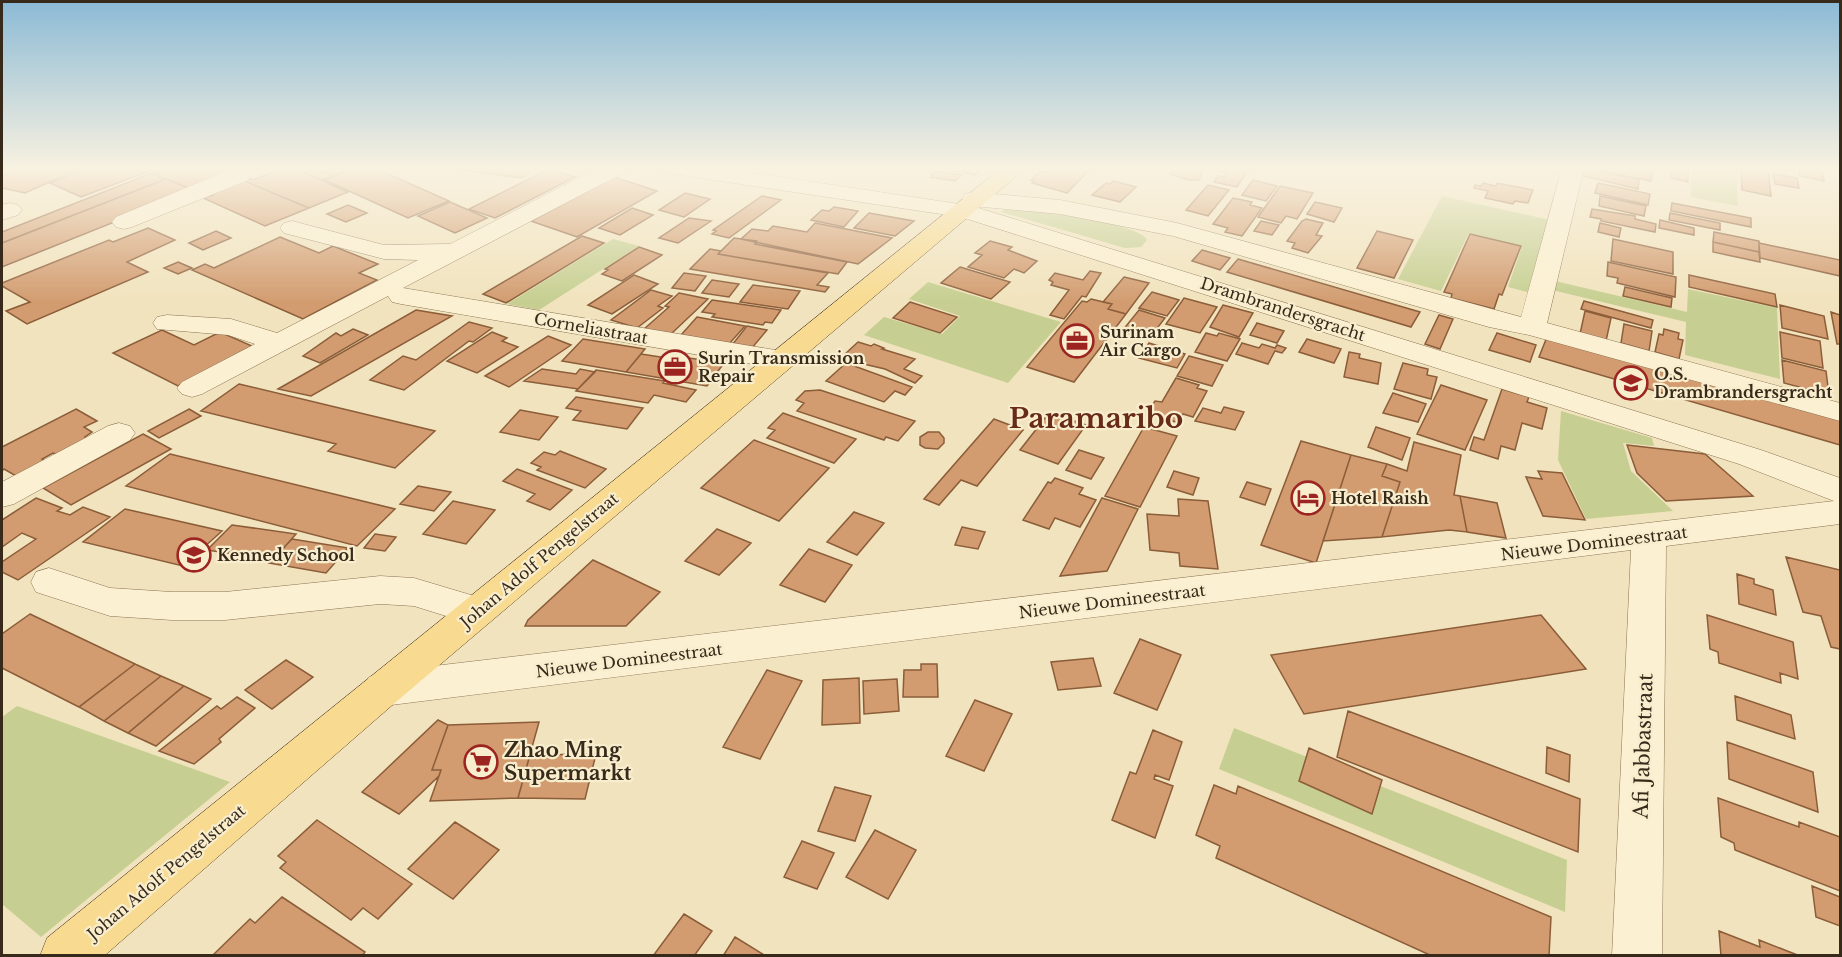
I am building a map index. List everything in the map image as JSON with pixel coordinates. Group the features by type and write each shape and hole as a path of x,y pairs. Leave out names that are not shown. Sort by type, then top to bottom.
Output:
{"main road":[{"name":"Johan Adolf Pengelstraat","path":"75,953 383,690 962,213"}],"street":[{"path":"124,222 147,213"},
{"path":"192,388 532,213"},
{"name":"Drambrandersgracht","path":"993,213 1142,265 1750,457 1840,491"},
{"name":"Drambrandersgracht","path":"1089,213 1177,230 1499,321 1532,327 1840,412"},
{"path":"1532,327 1561,213"},
{"path":"292,228 384,252 422,253 464,249"},
{"path":"1142,265 1177,230"},
{"name":"Corneliastraat","path":"401,296 781,360"},
{"path":"167,323 231,327 281,343"},
{"path":"2,496 119,433"},
{"name":"Nieuwe Domineestraat","path":"383,690 1840,512"},
{"name":"Afi Jabbastraat","path":"1637,956 1649,536"},
{"path":"49,582 110,602 172,606 225,606 380,590 414,592 478,611"}],"green space":[{"path":"1003,213 1038,213 1082,218 1125,228 1140,234 1147,240 1141,247 1125,248"},
{"path":"1433,213 1517,213 1550,220 1531,293 1508,287 1522,246 1469,233 1441,291 1398,279"},
{"path":"613,239 639,246 539,310 507,304"},
{"path":"1555,281 1687,312 1688,289 1777,308 1780,379 1685,355 1686,322 1552,290"},
{"path":"928,282 1061,322 1008,383 864,335 884,317 942,334 960,316 909,299"},
{"path":"1561,411 1652,438 1654,446 1623,443 1631,471 1673,511 1586,519 1558,460"},
{"path":"17,706 230,782 41,937 2,904 2,717"},
{"path":"1234,728 1567,860 1565,912 1219,769"}],"building":[{"path":"51,213 80,213 2,243 2,232"},
{"path":"80,213 137,213 2,267 2,243"},
{"path":"235,213 298,213 265,226"},
{"path":"330,213 367,213 346,222 327,214"},
{"path":"396,213 421,213 408,218"},
{"path":"426,213 475,213 487,218 455,233 418,216"},
{"path":"480,213 505,213 495,218"},
{"path":"547,213 619,213 577,237 531,221"},
{"path":"624,213 653,215 620,235 599,228"},
{"path":"668,213 690,213 684,217"},
{"path":"738,213 764,213 729,238 712,234 716,231 713,230"},
{"path":"819,213 857,213 844,227 811,220"},
{"path":"869,213 914,221 895,236 854,228"},
{"path":"1196,213 1211,213 1208,216"},
{"path":"1222,213 1259,213 1242,236 1225,232 1228,228 1213,224"},
{"path":"1261,213 1301,213 1297,219 1286,216 1281,223 1258,217"},
{"path":"1308,213 1339,213 1334,222"},
{"path":"1591,213 1635,216 1635,219 1656,224 1655,232 1601,221 1601,219 1590,217"},
{"path":"1629,213 1645,213 1644,216"},
{"path":"1670,213 1720,223 1720,230 1669,220"},
{"path":"1679,213 1723,213 1751,218 1751,227"},
{"path":"689,218 711,221 678,243 659,238"},
{"path":"1306,219 1323,223 1316,235 1322,236 1308,253 1292,248 1295,243 1287,241"},
{"path":"1660,220 1694,228 1694,235 1659,228"},
{"path":"1261,221 1279,225 1272,235 1254,231"},
{"path":"815,223 892,238 858,264 741,239 752,229 768,231 773,226 807,232"},
{"path":"1600,223 1621,228 1619,237 1598,232"},
{"path":"148,228 175,240 127,262 148,272 27,324 6,311 30,302 2,286 2,283 109,240 113,242"},
{"path":"216,231 231,238 203,250 189,243"},
{"path":"1377,231 1413,240 1394,278 1357,268"},
{"path":"1714,232 1759,241 1759,252 1713,242"},
{"path":"1470,234 1521,246 1502,295 1499,294 1494,309 1451,298 1452,294 1444,292"},
{"path":"582,236 604,243 506,303 483,294"},
{"path":"280,237 319,253 333,246 378,264 359,273 377,280 303,319 192,270 205,264 214,268"},
{"path":"734,238 757,241 755,244 847,262 838,274 718,254"},
{"path":"1613,239 1673,252 1673,274 1611,261"},
{"path":"990,241 1012,247 1008,250 1037,261 1024,273 1014,269 1004,278 968,267 982,255 975,253"},
{"path":"1713,242 1759,252 1760,262 1713,252"},
{"path":"1759,243 1840,260 1840,276 1760,258"},
{"path":"639,247 662,255 622,281 602,274 608,270 605,269"},
{"path":"710,249 721,251 718,254 828,273 817,285 829,287 825,292 690,269"},
{"path":"1202,250 1230,258 1220,270 1192,261"},
{"path":"1238,259 1420,312 1411,327 1227,272"},
{"path":"178,262 192,268 178,274 164,268"},
{"path":"1608,262 1676,277 1675,297 1617,283 1618,278 1607,276"},
{"path":"960,267 1010,282 991,299 941,283"},
{"path":"1090,271 1101,273 1086,297 1082,296 1064,319 1050,315 1069,290 1051,285 1053,282 1049,280 1055,273 1083,280"},
{"path":"684,273 706,276 695,291 672,288"},
{"path":"634,275 658,284 612,314 588,305"},
{"path":"1689,275 1775,294 1777,307 1689,287"},
{"path":"1124,277 1149,283 1126,314 1108,309 1112,304 1103,302"},
{"path":"712,280 739,284 729,297 702,293"},
{"path":"753,285 800,291 788,309 740,302"},
{"path":"1625,287 1672,298 1671,307 1623,296"},
{"path":"651,290 672,296 658,306 663,308 637,328 611,320"},
{"path":"1152,292 1179,300 1167,316 1139,308"},
{"path":"679,293 708,299 670,335 644,329 669,307 665,306"},
{"path":"1184,298 1217,307 1200,333 1166,324"},
{"name":"Surinam Air Cargo","path":"1091,299 1112,304 1108,309 1126,314 1074,382 1027,367 1082,301 1087,302"},
{"path":"712,300 781,310 772,323 765,322 763,325 712,317 715,314 702,312"},
{"path":"1584,301 1653,320 1651,328 1581,309"},
{"path":"910,302 957,317 940,333 893,318"},
{"path":"1223,305 1253,313 1239,337 1210,327"},
{"path":"1780,305 1824,316 1828,339 1782,328"},
{"path":"416,310 452,316 311,396 278,389"},
{"path":"1139,310 1165,318 1149,339 1122,331"},
{"path":"1585,311 1611,318 1606,341 1580,334"},
{"path":"1831,312 1840,315 1840,344 1837,344"},
{"path":"1439,315 1453,319 1440,349 1425,344"},
{"path":"697,317 745,326 729,344 681,335"},
{"path":"469,322 492,328 473,342 469,341 404,390 370,380 403,356 416,360"},
{"path":"1257,323 1284,331 1277,343 1250,335"},
{"path":"1624,324 1652,331 1649,351 1621,343"},
{"path":"747,326 767,330 751,349 732,345"},
{"path":"353,329 368,335 320,363 303,356 336,333 341,336"},
{"path":"1664,329 1679,333 1678,339 1683,340 1679,359 1655,352 1659,334 1663,335"},
{"path":"162,330 194,345 220,332 252,346 178,386 113,353"},
{"path":"492,332 507,338 502,341 518,347 477,373 447,361"},
{"path":"1780,332 1820,341 1823,368 1782,358"},
{"path":"1206,333 1217,336 1219,333 1240,339 1227,361 1195,352"},
{"path":"1497,333 1536,345 1530,362 1489,350"},
{"path":"548,336 571,345 509,387 485,376"},
{"path":"1547,337 1840,420 1840,445 1539,357"},
{"path":"583,339 645,349 626,372 562,361"},
{"path":"1307,339 1341,349 1334,363 1299,352"},
{"path":"858,342 871,346 874,344 884,348 882,349 915,359 904,369 922,376 915,383 885,369 851,361 853,359 843,356"},
{"path":"1149,343 1185,354 1177,368 1139,358"},
{"path":"1242,343 1259,348 1262,344 1275,348 1277,345 1286,348 1282,353 1275,351 1268,364 1236,354"},
{"path":"1349,352 1360,354 1359,358 1381,363 1378,384 1344,377"},
{"name":"Surin Transmission Repair","path":"641,354 724,363 707,386 626,372"},
{"path":"1189,356 1223,365 1212,386 1177,376"},
{"path":"1782,360 1826,371 1829,395 1784,383"},
{"path":"846,363 912,387 905,395 895,391 884,402 826,381"},
{"path":"1403,363 1428,369 1427,375 1437,377 1431,399 1394,389"},
{"path":"542,369 576,374 580,369 595,372 578,389 524,381"},
{"path":"596,370 665,381 663,383 696,390 686,402 654,395 648,403 576,391"},
{"path":"1176,378 1199,385 1197,388 1207,391 1193,417 1183,414 1179,423 1147,413 1155,401 1162,402"},
{"path":"239,384 435,431 395,468 328,451 336,444 201,411"},
{"path":"1441,385 1487,400 1465,450 1417,434"},
{"path":"1502,389 1529,397 1527,402 1547,408 1542,429 1522,423 1515,450 1501,446 1498,459 1470,450 1474,437 1484,440"},
{"path":"820,390 915,421 898,441 886,437 884,440 797,411 804,403 796,400 805,391"},
{"path":"1393,393 1426,404 1418,422 1383,413"},
{"path":"576,397 643,408 627,429 573,420 581,411 566,408"},
{"path":"1224,407 1244,412 1235,430 1195,421 1203,408 1221,413"},
{"path":"76,409 97,421 84,427 92,432 85,437 87,438 56,454 53,453 42,459 45,461 16,476 4,469 2,471 2,447"},
{"path":"189,409 201,416 159,438 148,431"},
{"path":"520,410 558,417 539,440 500,432"},
{"path":"783,413 856,439 834,463 767,438 775,430 768,428"},
{"path":"1049,413 1086,425 1058,464 1020,450"},
{"path":"994,419 1023,430 977,486 961,480 939,505 924,499"},
{"path":"1144,427 1177,436 1140,507 1105,496"},
{"path":"1376,427 1410,438 1402,460 1368,447"},
{"path":"928,432 939,432 944,438 944,443 938,449 925,448 920,445 920,437"},
{"path":"143,434 171,449 71,505 43,488"},
{"path":"754,440 829,468 779,521 701,488"},
{"name":"Hotel Raish","path":"1301,441 1351,455 1316,563 1261,545"},
{"path":"1414,442 1461,455 1454,495 1460,496 1467,532 1449,530 1382,537 1400,482 1382,476 1387,464 1407,471"},
{"path":"1627,445 1705,454 1753,496 1666,501 1637,473"},
{"path":"1079,450 1104,458 1091,479 1066,470"},
{"path":"560,451 606,469 585,488 537,470 541,467 531,463 544,452 555,455"},
{"path":"170,454 395,509 357,546 126,486"},
{"path":"1351,455 1387,464 1382,476 1400,482 1382,537 1323,541"},
{"path":"517,469 572,490 550,510 527,501 535,494 503,481"},
{"path":"1174,471 1199,478 1193,495 1167,487"},
{"path":"1538,471 1562,473 1585,520 1543,516 1526,477 1542,479"},
{"path":"1055,478 1083,488 1079,494 1096,500 1080,527 1055,518 1049,529 1023,520 1048,482 1051,483"},
{"path":"1247,482 1271,489 1265,505 1240,497"},
{"path":"418,486 451,492 434,511 400,504"},
{"path":"1460,496 1497,503 1506,538 1467,532"},
{"path":"36,498 62,508 57,511 70,515 83,507 110,517 18,580 2,572 2,562 36,539 22,533 2,547 2,520"},
{"path":"1102,498 1138,509 1107,571 1060,576"},
{"path":"1178,499 1208,501 1218,569 1180,566 1179,553 1150,550 1147,514 1179,516"},
{"path":"453,501 495,510 466,544 423,534"},
{"path":"125,509 222,531 183,566 83,542"},
{"path":"854,512 884,523 857,555 827,542"},
{"path":"232,525 296,534 273,560 207,550"},
{"path":"962,527 985,532 978,549 955,545"},
{"path":"717,529 751,543 719,575 685,561"},
{"path":"375,534 396,537 385,551 364,548"},
{"path":"292,539 348,548 326,573 269,563"},
{"path":"809,549 852,565 825,602 780,585"},
{"path":"1786,557 1840,570 1840,649 1831,647 1821,616 1803,612"},
{"path":"593,560 660,592 626,626 525,626 528,620"},
{"path":"1737,574 1754,579 1754,584 1773,590 1776,615 1739,604"},
{"path":"30,614 135,664 79,707 2,668 2,634"},
{"path":"1541,615 1586,669 1304,714 1271,655"},
{"path":"1707,615 1793,642 1798,679 1780,673 1781,683 1719,663 1718,652 1710,649"},
{"path":"1140,639 1181,655 1157,710 1114,693"},
{"path":"1093,658 1101,686 1058,690 1051,662"},
{"path":"286,660 313,677 272,709 245,690"},
{"path":"135,664 161,676 104,721 79,707"},
{"path":"921,664 937,664 938,697 903,697 904,670 921,670"},
{"path":"767,670 802,681 760,759 723,747"},
{"path":"161,676 184,686 128,733 104,721"},
{"path":"859,678 860,723 822,725 823,680"},
{"path":"897,679 899,711 864,714 863,681"},
{"path":"184,686 211,699 156,746 128,733"},
{"path":"1735,696 1791,715 1795,739 1737,720"},
{"path":"237,697 255,708 219,739 221,742 194,764 159,751 217,706 221,709"},
{"path":"975,700 1012,714 984,771 946,756"},
{"path":"1348,711 1580,799 1578,852 1337,757"},
{"path":"438,720 448,725 432,770 441,770 439,776 399,814 362,792"},
{"name":"Zhao Ming Supermarkt","path":"539,722 518,798 430,801 441,770 432,770 448,725"},
{"path":"1153,730 1182,742 1169,780 1155,775 1154,779 1173,786 1155,838 1112,820 1130,772 1136,774"},
{"path":"1727,742 1813,772 1818,812 1729,779"},
{"path":"1547,747 1570,755 1569,782 1546,773"},
{"path":"1309,748 1382,780 1372,814 1299,781"},
{"path":"596,754 585,799 518,798 530,755"},
{"path":"1214,785 1236,794 1238,786 1551,917 1549,956 1432,956 1216,858 1220,846 1196,835"},
{"path":"835,787 871,796 855,841 818,831"},
{"path":"1718,798 1799,827 1799,822 1840,837 1840,891 1735,850 1734,843 1721,837"},
{"path":"317,820 412,884 378,919 363,908 351,920 280,868 286,862 278,856"},
{"path":"455,822 499,850 453,899 408,869"},
{"path":"875,830 916,850 888,899 846,877"},
{"path":"802,841 834,853 817,889 784,877"},
{"path":"1812,886 1840,897 1840,926 1816,917"},
{"path":"282,897 365,952 362,956 213,955 250,919 255,923"},
{"path":"684,914 712,931 694,956 653,956"},
{"path":"1719,931 1760,947 1759,940 1800,956 1721,956"},
{"path":"735,937 766,956 723,956"}],"place":[{"name":"Surinam Air Cargo","path":"1077,341"},
{"name":"Surin Transmission Repair","path":"675,367"},
{"name":"O.S. Drambrandersgracht","path":"1631,383"},
{"name":"Hotel Raish","path":"1308,498"},
{"name":"Kennedy School","path":"194,555"},
{"name":"Zhao Ming Supermarkt","path":"481,762"}],"district":[{"name":"Paramaribo","path":"1096,418"}]}
